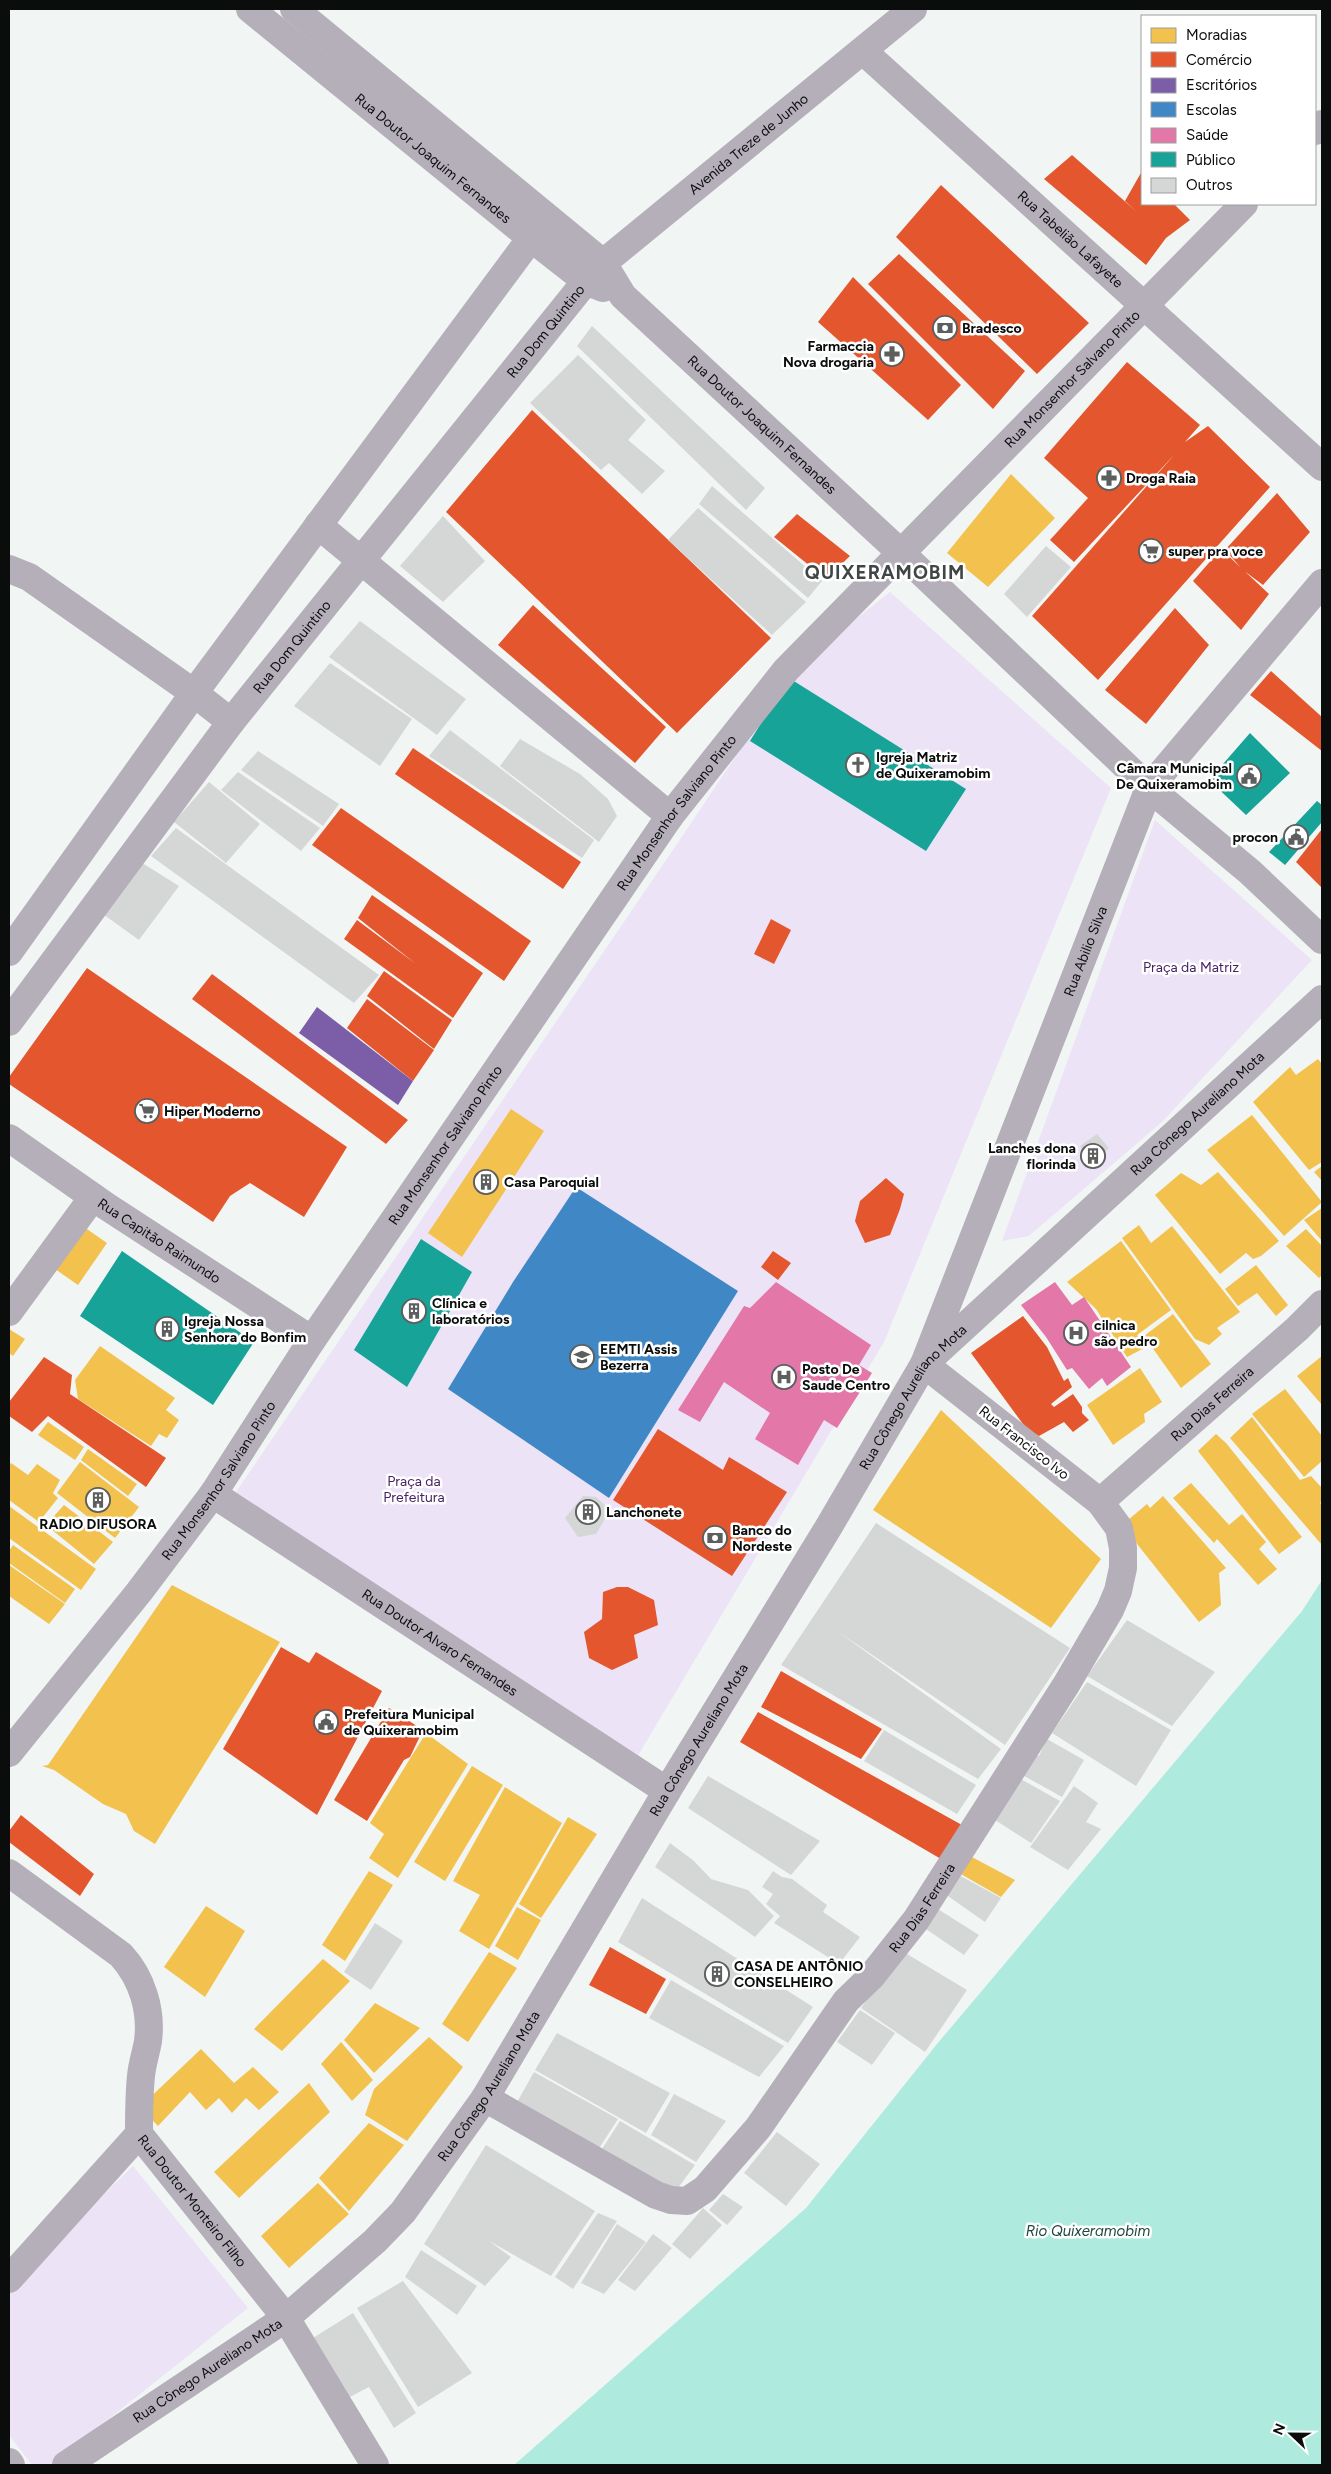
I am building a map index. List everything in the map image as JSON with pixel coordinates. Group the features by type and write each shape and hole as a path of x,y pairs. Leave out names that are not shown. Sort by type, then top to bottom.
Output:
{"street":[{"name":"Rua Doutor Joaquim Fernandes","path":"250,9 540,228 623,296 900,552 1149,788 1250,872 1322,940"},
{"name":"Rua Doutor Joaquim Fernandes","path":"294,9 540,228"},
{"name":"Avenida Treze de Junho","path":"595,272 913,9"},
{"name":"Rua Tabelião Lafayete","path":"864,51 1145,304 1322,467"},
{"name":"Rua Monsenhor Salvano Pinto","path":"900,552 1243,205"},
{"path":"9,952 194,693 540,228"},
{"name":"Rua Dom Quintino","path":"9,1022 231,722 361,558 595,272"},
{"path":"318,525 361,558 670,816"},
{"name":"Rua Monsenhor Salviano Pinto","path":"9,1752 139,1592 213,1494 312,1340 670,816 786,670 900,552"},
{"path":"9,569 29,577 194,693 231,722"},
{"name":"Rua Abilio Silva","path":"924,1364 1149,788 1322,583"},
{"name":"Rua Cônego Aureliano Mota","path":"66,2465 286,2318 375,2241 403,2212 485,2098 667,1792 828,1528 924,1364 1322,999"},
{"name":"Rua Capitão Raimundo","path":"9,1138 93,1198 312,1340"},
{"path":"9,1312 93,1198"},
{"name":"Rua Dias Ferreira","path":"1100,1502 1297,1329 1322,1304"},
{"name":"Rua Francisco Ivo","path":"924,1364 1100,1502 1119,1528"},
{"name":"Rua Doutor Alvaro Fernandes","path":"213,1494 667,1792"},
{"name":"Rua Dias Ferreira","path":"485,2098 632,2183 671,2200 687,2201 704,2189 758,2128 846,2001 871,1977 916,1920 1066,1685 1110,1610 1118,1591 1123,1568 1123,1548 1119,1528"},
{"name":"Rua Doutor Monteiro Filho","path":"9,1873 120,1955 130,1965 138,1980 148,2008 148,2040 141,2075 139,2134 286,2318 375,2465"},
{"path":"9,2279 139,2134"}],"green space":[{"name":"Praça da Prefeitura","path":"890,592 1111,788 884,1342 636,1759 236,1492 796,666"},
{"name":"Praça da Matriz","path":"1155,820 1312,960 1162,1122 1029,1236 1002,1241"},
{"path":"133,2166 248,2308 51,2465 32,2465 9,2435 9,2287"}],"water":[{"name":"Rio Quixeramobim","path":"1322,1580 1322,2465 514,2465 806,2208 937,2044 1302,1611"}],"building: Moradias":[{"path":"1011,474 1055,518 988,587 947,553"},
{"path":"1318,1059 1322,1064 1322,1162 1309,1170 1253,1102 1290,1067 1296,1075"},
{"name":"Casa Paroquial","path":"511,1109 544,1131 462,1257 428,1233"},
{"path":"1252,1115 1322,1202 1284,1236 1207,1150"},
{"path":"1322,1166 1322,1181 1314,1172"},
{"path":"1218,1172 1279,1241 1261,1256 1253,1259 1246,1253 1220,1274 1155,1195 1181,1173 1201,1185"},
{"path":"1322,1208 1322,1241 1304,1220"},
{"path":"1139,1225 1151,1243 1172,1226 1240,1312 1217,1328 1222,1334 1209,1345 1195,1339 1122,1238"},
{"path":"84,1227 107,1243 78,1285 55,1269"},
{"path":"1306,1229 1322,1246 1322,1275 1319,1278 1286,1246"},
{"path":"1121,1241 1171,1310 1137,1335 1146,1347 1127,1357 1096,1309 1067,1282"},
{"path":"1256,1265 1288,1305 1276,1316 1257,1293 1238,1306 1225,1289"},
{"path":"1173,1314 1211,1364 1181,1388 1144,1336"},
{"path":"9,1329 25,1339 13,1356 9,1353"},
{"path":"100,1346 175,1398 166,1410 179,1420 167,1438 159,1434 151,1446 78,1399 75,1380"},
{"path":"1322,1356 1322,1405 1297,1376"},
{"path":"1140,1368 1162,1402 1144,1414 1145,1422 1113,1445 1087,1405"},
{"path":"1285,1389 1322,1436 1322,1461 1304,1477 1252,1414"},
{"path":"941,1410 1101,1559 1051,1628 873,1510"},
{"path":"1252,1417 1300,1480 1311,1476 1322,1488 1322,1500 1320,1503 1322,1505 1322,1545 1230,1438"},
{"path":"48,1422 84,1447 75,1460 38,1435"},
{"path":"1216,1434 1226,1443 1302,1537 1279,1554 1198,1451"},
{"path":"88,1449 137,1484 128,1496 81,1460"},
{"name":"RADIO DIFUSORA","path":"80,1462 139,1507 115,1538 57,1493"},
{"path":"11,1463 28,1475 37,1464 60,1480 53,1493 58,1498 39,1522 9,1500 9,1466"},
{"path":"1191,1483 1229,1525 1242,1514 1266,1542 1259,1549 1277,1569 1258,1585 1217,1539 1214,1543 1173,1498"},
{"path":"1163,1496 1226,1568 1219,1573 1221,1605 1199,1622 1122,1525 1147,1504 1150,1508"},
{"path":"64,1505 113,1542 94,1564 46,1525"},
{"path":"9,1506 96,1569 81,1590 9,1538"},
{"path":"13,1545 75,1589 65,1603 9,1563 9,1551"},
{"path":"9,1565 65,1604 49,1624 9,1596"},
{"path":"172,1585 280,1642 155,1844 134,1831 126,1814 103,1804 54,1770 42,1766 48,1765"},
{"path":"426,1733 468,1764 398,1878 369,1858 384,1834 370,1823"},
{"path":"472,1766 503,1785 445,1881 414,1862"},
{"path":"505,1787 562,1823 489,1949 459,1931 480,1895 453,1881"},
{"path":"568,1817 597,1834 541,1918 519,1904"},
{"path":"970,1856 1015,1880 1001,1897 959,1873"},
{"path":"369,1871 393,1885 345,1961 322,1945"},
{"path":"206,1906 245,1931 205,1997 164,1967"},
{"path":"517,1907 541,1920 518,1960 495,1946"},
{"path":"489,1952 517,1968 468,2042 442,2024"},
{"path":"323,1959 350,1981 282,2051 254,2029"},
{"path":"375,2003 420,2028 374,2073 344,2040"},
{"path":"429,2037 463,2067 407,2141 365,2115 374,2089"},
{"path":"341,2042 373,2080 352,2101 321,2064"},
{"path":"201,2049 234,2083 253,2067 279,2092 259,2110 246,2098 232,2113 219,2098 206,2110 190,2092 158,2126 140,2107"},
{"path":"309,2083 330,2112 239,2198 214,2172"},
{"path":"369,2123 404,2145 349,2211 319,2178"},
{"path":"318,2183 349,2214 289,2268 261,2236"}],"building: Comércio":[{"path":"1072,155 1137,212 1125,201 1141,173 1141,205 1175,205 1190,220 1166,238 1146,265 1044,179"},
{"path":"941,185 1089,323 1037,374 896,237"},
{"name":"Bradesco","path":"899,254 1025,371 993,409 868,284"},
{"name":"Farmaccia Nova drogaria","path":"853,277 961,385 928,420 818,322"},
{"name":"super pra voce","path":"1127,362 1200,425 1185,442 1208,426 1270,487 1098,680 1032,616 1175,454 1074,562 1050,540 1088,498 1044,458"},
{"path":"532,410 771,638 677,733 446,512"},
{"path":"1277,493 1310,532 1263,585 1243,570 1225,550"},
{"path":"797,514 850,556 826,579 774,537"},
{"path":"1221,549 1269,594 1241,630 1193,581"},
{"path":"533,605 666,727 635,763 498,645"},
{"path":"1175,608 1209,645 1146,724 1105,690"},
{"path":"1271,671 1322,717 1322,751 1250,695"},
{"path":"413,748 581,862 563,889 395,774"},
{"path":"341,808 531,941 504,981 312,845"},
{"path":"1322,829 1322,888 1296,862"},
{"path":"372,895 483,973 453,1018 344,939 357,920 416,964 358,918"},
{"path":"771,919 791,930 774,964 754,954"},
{"path":"87,968 347,1147 304,1217 250,1183 230,1196 213,1222 9,1084 9,1077"},
{"path":"384,971 452,1020 434,1049 367,996"},
{"path":"212,974 408,1120 386,1144 192,999"},
{"path":"367,999 434,1050 413,1081 347,1028"},
{"path":"886,1178 904,1194 900,1209 890,1235 865,1243 855,1221 860,1201"},
{"path":"773,1251 791,1263 778,1280 761,1267"},
{"path":"1023,1316 1047,1347 1064,1381 1068,1378 1072,1387 1051,1404 1054,1407 1073,1394 1082,1407 1082,1413 1089,1420 1073,1432 1064,1422 1039,1436 1028,1431 971,1353"},
{"path":"44,1357 72,1375 70,1394 166,1458 146,1487 48,1416 32,1432 9,1416 9,1402"},
{"name":"Banco do Nordeste","path":"658,1429 723,1470 729,1457 787,1492 732,1576 613,1500"},
{"path":"617,1587 628,1587 654,1600 658,1625 634,1635 638,1658 612,1670 589,1658 584,1632 602,1619 603,1592"},
{"path":"281,1647 309,1663 316,1652 382,1691 317,1815 223,1749"},
{"path":"781,1671 882,1729 861,1759 761,1707"},
{"path":"389,1708 423,1730 410,1757 404,1760 367,1821 334,1800"},
{"path":"758,1712 962,1825 941,1859 740,1742"},
{"path":"21,1815 94,1874 80,1896 9,1842 9,1831"},
{"path":"610,1947 666,1979 646,2014 589,1985"}],"building: Escritórios":[{"path":"317,1007 413,1081 398,1105 299,1033"}],"building: Escolas":[{"name":"EEMTI Assis Bezerra","path":"576,1187 738,1291 609,1498 448,1389 513,1282"}],"building: Saúde":[{"name":"Posto De Saude Centro","path":"776,1282 871,1345 859,1365 872,1373 837,1428 824,1420 798,1465 755,1439 770,1413 724,1382 700,1422 678,1410 744,1306 750,1308"},
{"name":"cilnica são pedro","path":"1055,1282 1072,1305 1084,1297 1131,1367 1107,1386 1102,1378 1089,1389 1072,1368 1067,1370 1046,1337 1021,1305"}],"building: Público":[{"name":"Igreja Matriz de Quixeramobim","path":"789,678 966,789 926,851 750,741"},
{"name":"Câmara Municipal De Quixeramobim","path":"1250,733 1290,773 1246,815 1209,780"},
{"name":"procon","path":"1317,801 1322,805 1322,822 1285,865 1269,852"},
{"name":"Clínica e laboratórios","path":"421,1239 472,1272 407,1387 354,1350"},
{"name":"Igreja Nossa Senhora do Bonfim","path":"122,1251 254,1342 213,1405 80,1316"}],"building: Outros":[{"path":"592,326 765,488 746,510 577,346"},
{"path":"578,355 646,420 628,440 665,471 642,494 609,463 601,470 530,403"},
{"path":"712,486 822,581 808,598 699,504"},
{"path":"698,508 806,602 772,635 668,540"},
{"path":"443,516 485,561 443,602 400,566"},
{"path":"1046,546 1071,567 1027,617 1004,594"},
{"path":"360,621 466,699 437,735 329,657"},
{"path":"330,663 412,719 380,766 294,706"},
{"path":"450,730 594,840 582,858 429,756"},
{"path":"520,739 580,774 608,799 617,816 599,842 500,766"},
{"path":"258,751 339,804 323,826 241,770"},
{"path":"238,772 320,828 301,851 221,790"},
{"path":"209,782 260,824 226,863 174,822"},
{"path":"176,828 379,975 354,1003 151,856"},
{"path":"139,861 179,886 139,940 100,912"},
{"name":"Lanches dona florinda","path":"1097,1134 1109,1148 1091,1164 1080,1146"},
{"name":"Lanchonete","path":"583,1496 596,1497 607,1507 606,1517 596,1534 578,1537 565,1518"},
{"path":"876,1523 1070,1648 1005,1745 837,1631 1001,1749 978,1779 781,1665"},
{"path":"1127,1620 1215,1672 1172,1726 1087,1676"},
{"path":"1087,1682 1171,1730 1136,1786 1052,1733"},
{"path":"884,1730 976,1785 957,1814 864,1761"},
{"path":"1047,1739 1084,1760 1062,1797 1017,1772 1029,1752 1039,1756"},
{"path":"708,1776 820,1841 791,1875 688,1808"},
{"path":"1019,1778 1060,1801 1031,1843 992,1818"},
{"path":"1074,1786 1098,1803 1086,1822 1101,1829 1068,1870 1030,1847"},
{"path":"670,1843 694,1861 711,1879 748,1890 774,1916 755,1937 655,1867"},
{"path":"773,1871 782,1877 792,1879 827,1905 823,1912 860,1937 839,1964 774,1923 780,1916 766,1904 773,1894 762,1887"},
{"path":"957,1874 1001,1898 985,1922 945,1894"},
{"name":"CASA DE ANTÔNIO CONSELHEIRO","path":"642,1898 813,2007 788,2043 618,1942"},
{"path":"933,1906 979,1935 964,1955 920,1925"},
{"path":"375,1923 403,1941 371,1990 344,1972"},
{"path":"902,1951 967,1990 925,2052 861,2008"},
{"path":"671,1980 784,2046 759,2077 649,2018"},
{"path":"860,2010 895,2033 872,2065 837,2042"},
{"path":"557,2033 670,2093 646,2133 535,2070"},
{"path":"534,2072 618,2119 598,2150 516,2104"},
{"path":"674,2094 726,2121 696,2162 651,2135"},
{"path":"620,2121 695,2165 675,2192 600,2152"},
{"path":"777,2132 820,2164 786,2206 744,2173"},
{"path":"486,2145 595,2211 551,2276 489,2241 511,2257 485,2286 424,2244"},
{"path":"723,2194 743,2207 727,2225 709,2210"},
{"path":"703,2208 722,2225 690,2259 672,2244"},
{"path":"598,2213 617,2221 573,2289 555,2277"},
{"path":"617,2224 646,2242 604,2294 581,2283"},
{"path":"653,2234 672,2248 635,2291 618,2280"},
{"path":"421,2250 477,2286 457,2315 405,2277"},
{"path":"403,2281 472,2373 418,2407 357,2308"},
{"path":"353,2313 416,2413 394,2428 369,2387 340,2402 305,2343"}],"place":[{"name":"Bradesco","path":"945,328"},
{"name":"Farmaccia Nova drogaria","path":"892,354"},
{"name":"Droga Raia","path":"1109,478"},
{"name":"super pra voce","path":"1151,551"},
{"name":"Igreja Matriz de Quixeramobim","path":"858,765"},
{"name":"Câmara Municipal De Quixeramobim","path":"1249,776"},
{"name":"procon","path":"1296,837"},
{"name":"Hiper Moderno","path":"147,1111"},
{"name":"Lanches dona florinda","path":"1093,1156"},
{"name":"Casa Paroquial","path":"486,1182"},
{"name":"Clínica e laboratórios","path":"414,1311"},
{"name":"Igreja Nossa Senhora do Bonfim","path":"167,1329"},
{"name":"cilnica são pedro","path":"1076,1333"},
{"name":"EEMTI Assis Bezerra","path":"582,1357"},
{"name":"Posto De Saude Centro","path":"784,1377"},
{"name":"RADIO DIFUSORA","path":"98,1500"},
{"name":"Lanchonete","path":"588,1512"},
{"name":"Banco do Nordeste","path":"715,1538"},
{"name":"Prefeitura Municipal de Quixeramobim","path":"326,1722"},
{"name":"CASA DE ANTÔNIO CONSELHEIRO","path":"717,1974"}],"district":[{"name":"QUIXERAMOBIM","path":"885,572"}]}
